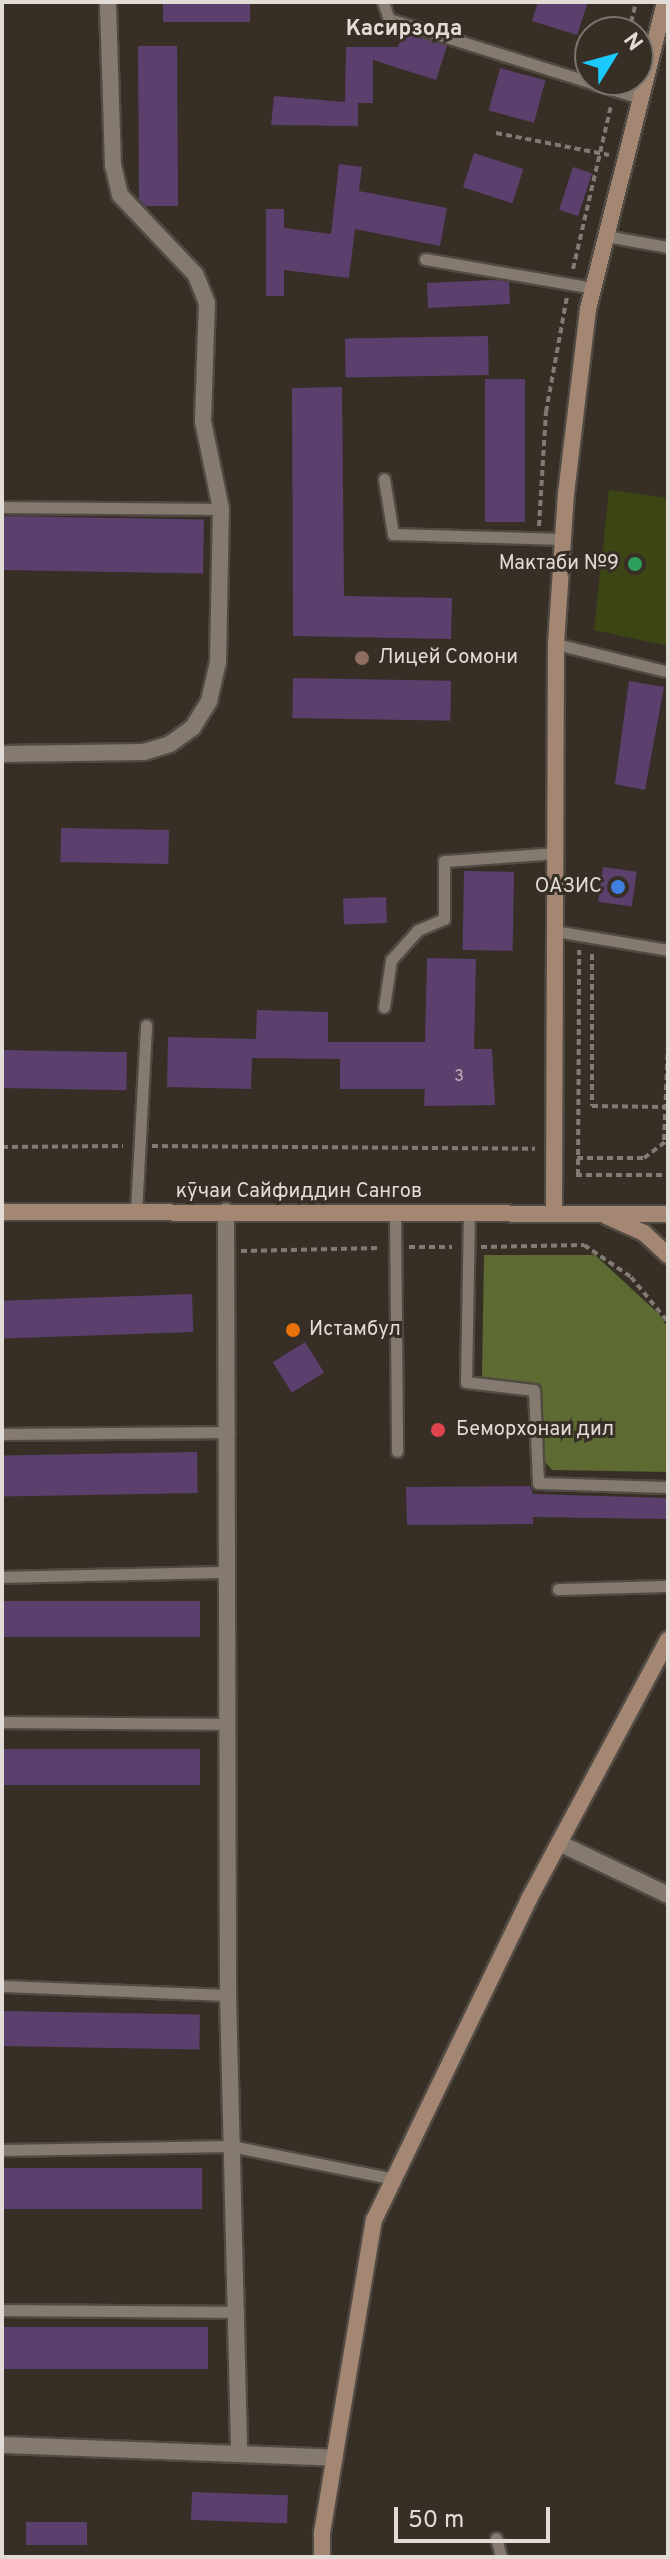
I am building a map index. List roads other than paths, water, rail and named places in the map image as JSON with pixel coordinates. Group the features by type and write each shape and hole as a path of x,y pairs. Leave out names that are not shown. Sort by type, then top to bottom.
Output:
{"street":[{"path":"2,754 144,752 170,744 193,727 209,701 218,662 221,509 203,421 207,303 195,274 120,195 113,165 108,2"},
{"path":"554,1212 556,644 563,539 593,288 623,157 663,27 665,2"},
{"path":"226,1211 229,1432 228,1995 238,2312 239,2454"},
{"name":"кӯчаи Сайфиддин Сангов","path":"2,1212 668,1214"},
{"path":"597,1212 644,1233 668,1255"},
{"path":"322,2557 374,2220 559,1843 668,1640"},
{"path":"559,1843 668,1895"},
{"path":"2,2445 335,2458"}],"lane":[{"path":"383,2 389,19 640,98"},
{"path":"606,236 668,247"},
{"path":"425,259 593,288"},
{"path":"384,479 393,534 563,539"},
{"path":"2,507 221,509"},
{"path":"556,644 665,671"},
{"path":"384,1007 391,960 418,930 444,919 444,861 555,853"},
{"path":"555,931 668,950"},
{"path":"136,1212 146,1025"},
{"path":"395,1212 397,1451"},
{"path":"469,1212 466,1382 534,1390 538,1483 668,1487"},
{"path":"2,1434 229,1432"},
{"path":"2,1577 227,1572"},
{"path":"558,1589 668,1586"},
{"path":"2,1722 227,1724"},
{"path":"2,1986 228,1995"},
{"path":"2,2150 231,2146 394,2179"},
{"path":"2,2310 238,2312"},
{"path":"496,2538 501,2557"}],"place":[{"name":"Мактаби №9","path":"635,564"},
{"name":"Лицей Сомони","path":"362,658"},
{"name":"ОАЗИС","path":"618,887"},
{"name":"Истамбул","path":"293,1330"},
{"name":"Беморхонаи дил","path":"438,1430"}],"district":[{"name":"Касирзода","path":"404,30"}]}
